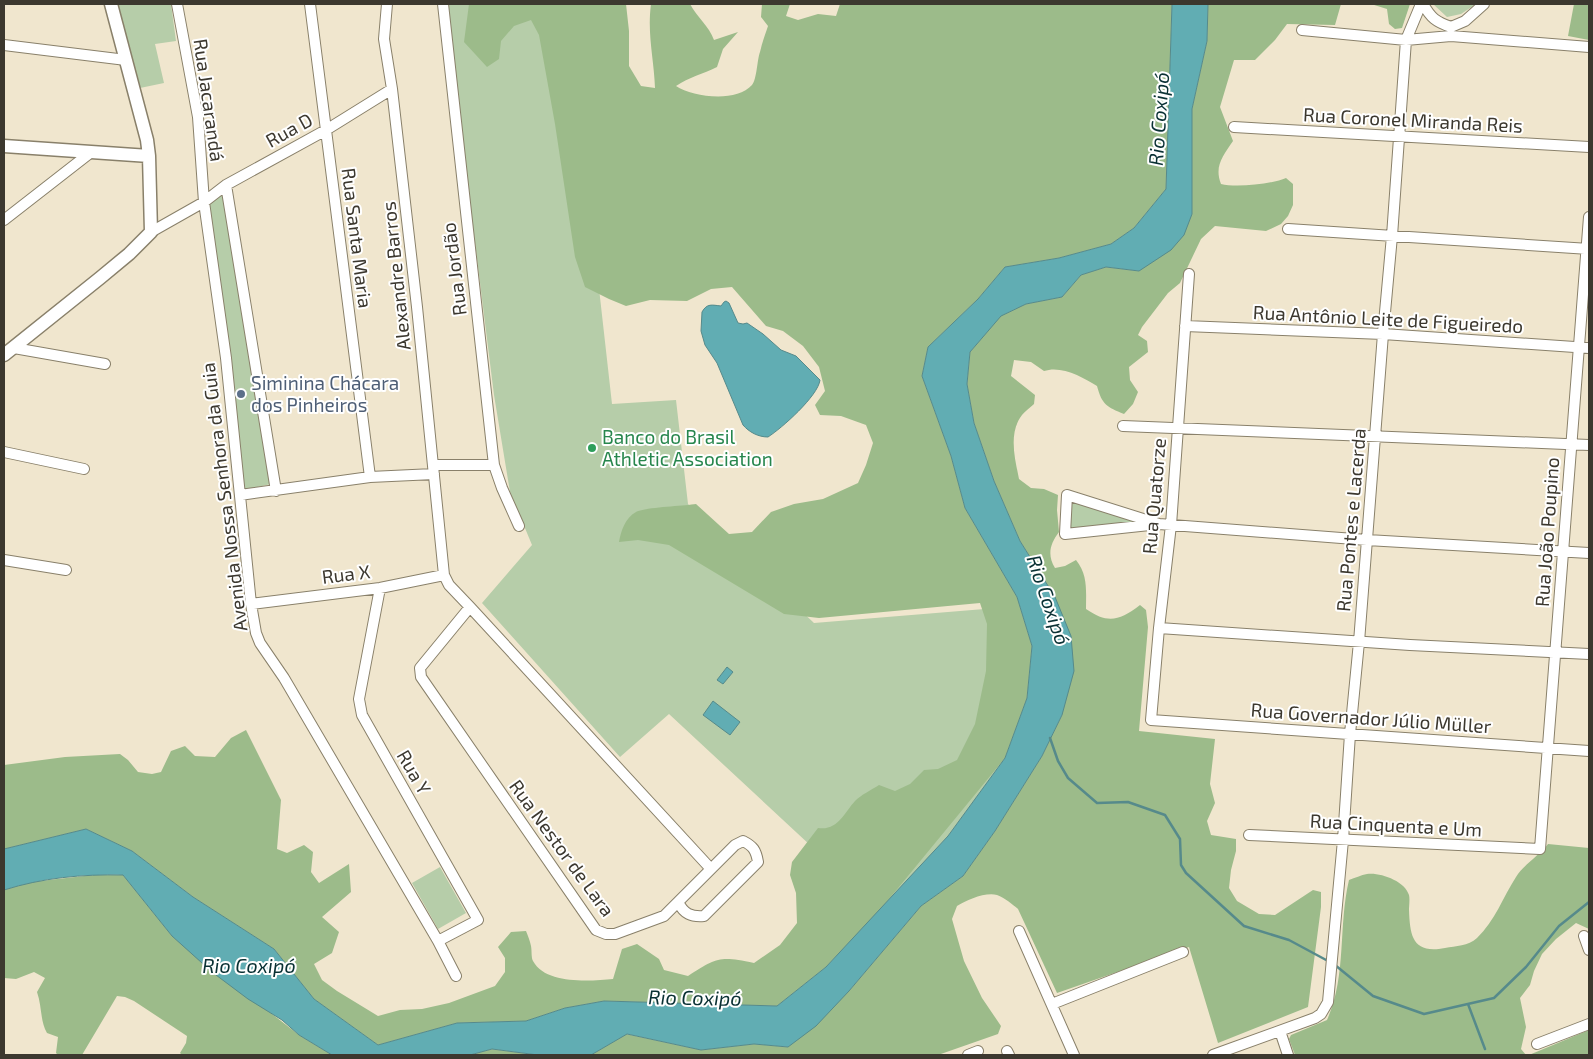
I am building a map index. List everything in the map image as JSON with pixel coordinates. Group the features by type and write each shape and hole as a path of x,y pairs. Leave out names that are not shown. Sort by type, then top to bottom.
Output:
{"street":[{"path":"9,351 129,254 151,232 149,156 143,120 111,4"},
{"name":"Rua Jacarandá","path":"177,4 198,116 204,202"},
{"name":"Rua Santa Maria","path":"310,4 370,477"},
{"name":"Alexandre Barros","path":"387,4 384,39 392,89 444,574"},
{"name":"Rua Jordão","path":"443,4 494,465 519,526"},
{"path":"1422,4 1437,22 1451,31"},
{"name":"Rua Pontes e Lacerda","path":"1280,1032 1315,1018 1321,1014 1328,1002 1343,840 1350,734 1360,642 1406,40 1422,4"},
{"path":"1451,31 1484,4"},
{"path":"1302,30 1406,40 1451,31 1589,47"},
{"path":"4,45 126,60"},
{"name":"Rua D","path":"151,232 204,202 226,185 326,130 392,89"},
{"name":"Rua Coronel Miranda Reis","path":"1234,127 1589,148"},
{"path":"4,146 149,156"},
{"path":"4,220 90,152"},
{"path":"226,185 276,491"},
{"name":"Avenida Nossa Senhora da Guia","path":"204,202 226,358 251,604 256,633 260,643 284,678 438,941 456,976"},
{"name":"Rua João Poupino","path":"1540,849 1572,444 1584,348 1589,217"},
{"path":"1288,229 1588,249"},
{"name":"Rua Quatorze","path":"1151,720 1171,525 1189,274"},
{"name":"Rua Antônio Leite de Figueiredo","path":"1185,326 1383,334 1584,348"},
{"path":"9,351 105,364"},
{"path":"1123,426 1589,445"},
{"path":"4,452 84,469"},
{"path":"240,494 276,491 370,477 494,465"},
{"path":"1159,524 1067,495 1066,534 1159,524 1367,540 1589,553"},
{"path":"4,560 66,570"},
{"path":"444,574 449,585 711,869"},
{"name":"Rua X","path":"251,604 380,588 444,574"},
{"name":"Rua Y","path":"380,588 359,699 362,715 478,920 438,941"},
{"name":"Rua Nestor de Lara","path":"470,607 420,668 421,677 596,930 606,934 615,934 664,916 678,902 711,869 735,845 743,841 752,845 757,852 758,862 704,916 696,917 689,915 683,911 678,902"},
{"path":"1159,628 1360,642 1589,654"},
{"name":"Rua Governador Júlio Müller","path":"1151,720 1589,751"},
{"name":"Rua Cinquenta e Um","path":"1250,836 1540,849"},
{"path":"1019,931 1074,1055"},
{"path":"1584,936 1589,950"},
{"path":"1052,1004 1183,952"},
{"path":"1537,1044 1589,1024"},
{"path":"1213,1055 1280,1032 1288,1055"}],"green space":[{"path":"118,4 171,4 176,41 155,44 164,83 140,88"},
{"name":"Banco do Brasil Athletic Association","path":"447,4 567,4 612,404 676,400 688,504 814,623 1020,606 1027,698 1003,761 948,836 880,910 669,714 620,757 482,603 532,545 510,492 494,395"},
{"path":"469,4 626,4 629,31 629,66 641,86 655,88 650,36 651,4 690,4 714,40 738,32 723,49 717,67 676,86 693,93 725,96 745,91 754,82 759,55 768,26 761,17 762,4 790,4 786,16 798,20 818,14 836,16 840,4 1172,4 1166,189 1134,228 1111,244 1059,258 1005,267 978,299 928,347 922,376 951,456 965,508 1017,597 1032,646 1027,698 1005,758 880,910 826,967 777,1006 604,1001 565,1008 526,1021 457,1023 378,1045 314,999 274,949 193,897 132,851 86,829 4,849 4,765 65,757 120,754 138,772 152,774 161,772 171,751 185,746 195,756 215,757 231,738 246,730 281,800 277,849 287,853 304,845 313,852 311,872 319,883 349,864 351,892 322,917 339,932 332,953 314,964 322,980 378,1016 400,1010 422,1009 449,1003 495,986 505,972 505,958 498,947 511,932 526,931 531,944 532,959 539,969 558,978 570,980 613,979 622,949 637,944 659,959 664,970 688,976 706,965 719,960 733,959 754,963 780,945 797,923 796,893 790,875 792,862 818,828 831,827 836,824 857,799 879,785 895,791 910,784 924,770 938,769 957,760 975,724 986,671 987,624 980,603 819,618 784,614 669,545 638,540 619,542 626,521 636,512 696,504 729,534 752,532 771,512 794,504 823,499 858,483 873,443 866,425 841,416 820,415 815,405 825,391 819,367 803,346 783,331 766,326 732,287 711,289 687,301 650,300 626,306 585,287 575,257 555,124 539,35 531,20 514,26 501,41 499,59 487,67 464,42"},
{"path":"1208,4 1341,4 1335,25 1287,24 1275,40 1255,60 1234,60 1220,107 1233,141 1219,166 1221,184 1236,186 1254,185 1286,178 1293,184 1293,205 1288,216 1281,224 1266,231 1215,226 1201,239 1180,283 1168,293 1138,335 1147,341 1148,352 1129,367 1130,380 1138,392 1133,404 1124,414 1113,409 1103,401 1097,386 1079,376 1065,371 1044,371 1031,362 1014,360 1011,376 1035,395 1034,404 1023,414 1015,430 1014,455 1019,479 1031,488 1044,489 1058,495 1059,532 1053,541 1050,554 1051,559 1055,568 1065,566 1076,560 1083,571 1086,589 1086,609 1107,619 1119,617 1140,605 1146,610 1148,627 1139,731 1215,739 1210,784 1215,803 1207,821 1211,835 1236,839 1236,851 1229,888 1237,901 1259,914 1275,915 1313,890 1321,892 1321,907 1308,1007 1218,1043 1189,947 1057,993 1018,909 1000,896 992,894 971,899 957,906 952,919 964,961 982,998 1001,1026 998,1034 938,1055 591,1055 626,1034 701,1050 754,1044 788,1047 849,991 921,906 963,876 995,831 1042,756 1062,715 1055,597 1020,541 994,481 974,423 967,384 970,352 1000,316 1026,304 1062,297 1081,275 1106,267 1139,271 1192,214 1192,109 1207,41"},
{"path":"1371,4 1410,4 1402,28 1395,29 1389,24 1387,9"},
{"path":"1433,4 1476,4 1461,14 1447,17"},
{"path":"1574,4 1589,4 1589,40 1568,36"},
{"path":"222,192 271,484 244,490 207,204"},
{"path":"1069,498 1150,523 1067,533"},
{"path":"1548,844 1589,848 1589,929 1576,923 1556,939 1542,954 1530,985 1520,998 1526,1027 1521,1049 1526,1055 1295,1055 1289,1039 1291,1035 1327,1020 1333,1003 1340,968 1349,880 1365,874 1378,874 1391,878 1403,886 1409,895 1411,928 1415,941 1420,946 1434,949 1458,946 1477,938 1494,917 1519,872"},
{"path":"440,867 466,913 438,929 412,883"},
{"path":"93,875 123,875 172,936 299,1035 332,1055 182,1055 180,1053 186,1043 187,1036 134,1001 117,996 82,1055 58,1055 56,1053 58,1037 47,1033 37,992 45,978 34,972 16,979 4,978 4,890 31,882"},
{"path":"1589,1030 1589,1055 1529,1055"},
{"path":"492,1049 538,1055 470,1055"}],"water":[{"name":"Rio Coxipó","path":"1172,4 1208,4 1207,41 1192,109 1192,214 1184,235 1171,250 1139,271 1106,267 1081,275 1062,297 1026,304 1001,316 970,352 967,384 974,423 994,481 1020,541 1055,597 1071,636 1074,671 1062,715 1042,756 995,831 963,876 921,906 849,991 816,1026 788,1047 754,1044 701,1050 627,1034 591,1055 538,1055 492,1049 470,1055 332,1055 299,1035 282,1020 248,999 212,972 172,936 123,875 92,875 62,878 33,882 4,890 4,849 86,829 132,851 193,897 274,949 314,999 378,1045 457,1023 526,1021 565,1008 604,1001 777,1006 826,967 948,836 1005,758 1027,698 1032,646 1017,597 965,508 951,456 922,376 928,347 978,299 1005,267 1059,258 1111,244 1134,228 1166,189"},
{"path":"724,302 729,303 738,323 747,323 781,350 796,356 820,380 818,387 806,403 782,427 768,437 754,434 743,425 717,363 705,345 701,331 702,312 708,306 721,306"},
{"path":"727,667 733,672 723,684 717,680"},
{"path":"713,701 740,722 730,735 703,715"}],"waterway":[{"path":"1050,738 1058,761 1068,778 1097,803 1128,802 1165,815 1180,839 1181,865 1186,873 1244,926 1289,940 1328,961"},
{"path":"1335,965 1373,996 1424,1014 1494,998 1526,967 1559,926 1589,902"},
{"path":"1468,1004 1485,1049"}],"place":[{"name":"Siminina Chácara dos Pinheiros","path":"241,394"},
{"name":"Banco do Brasil Athletic Association","path":"592,448"}]}
